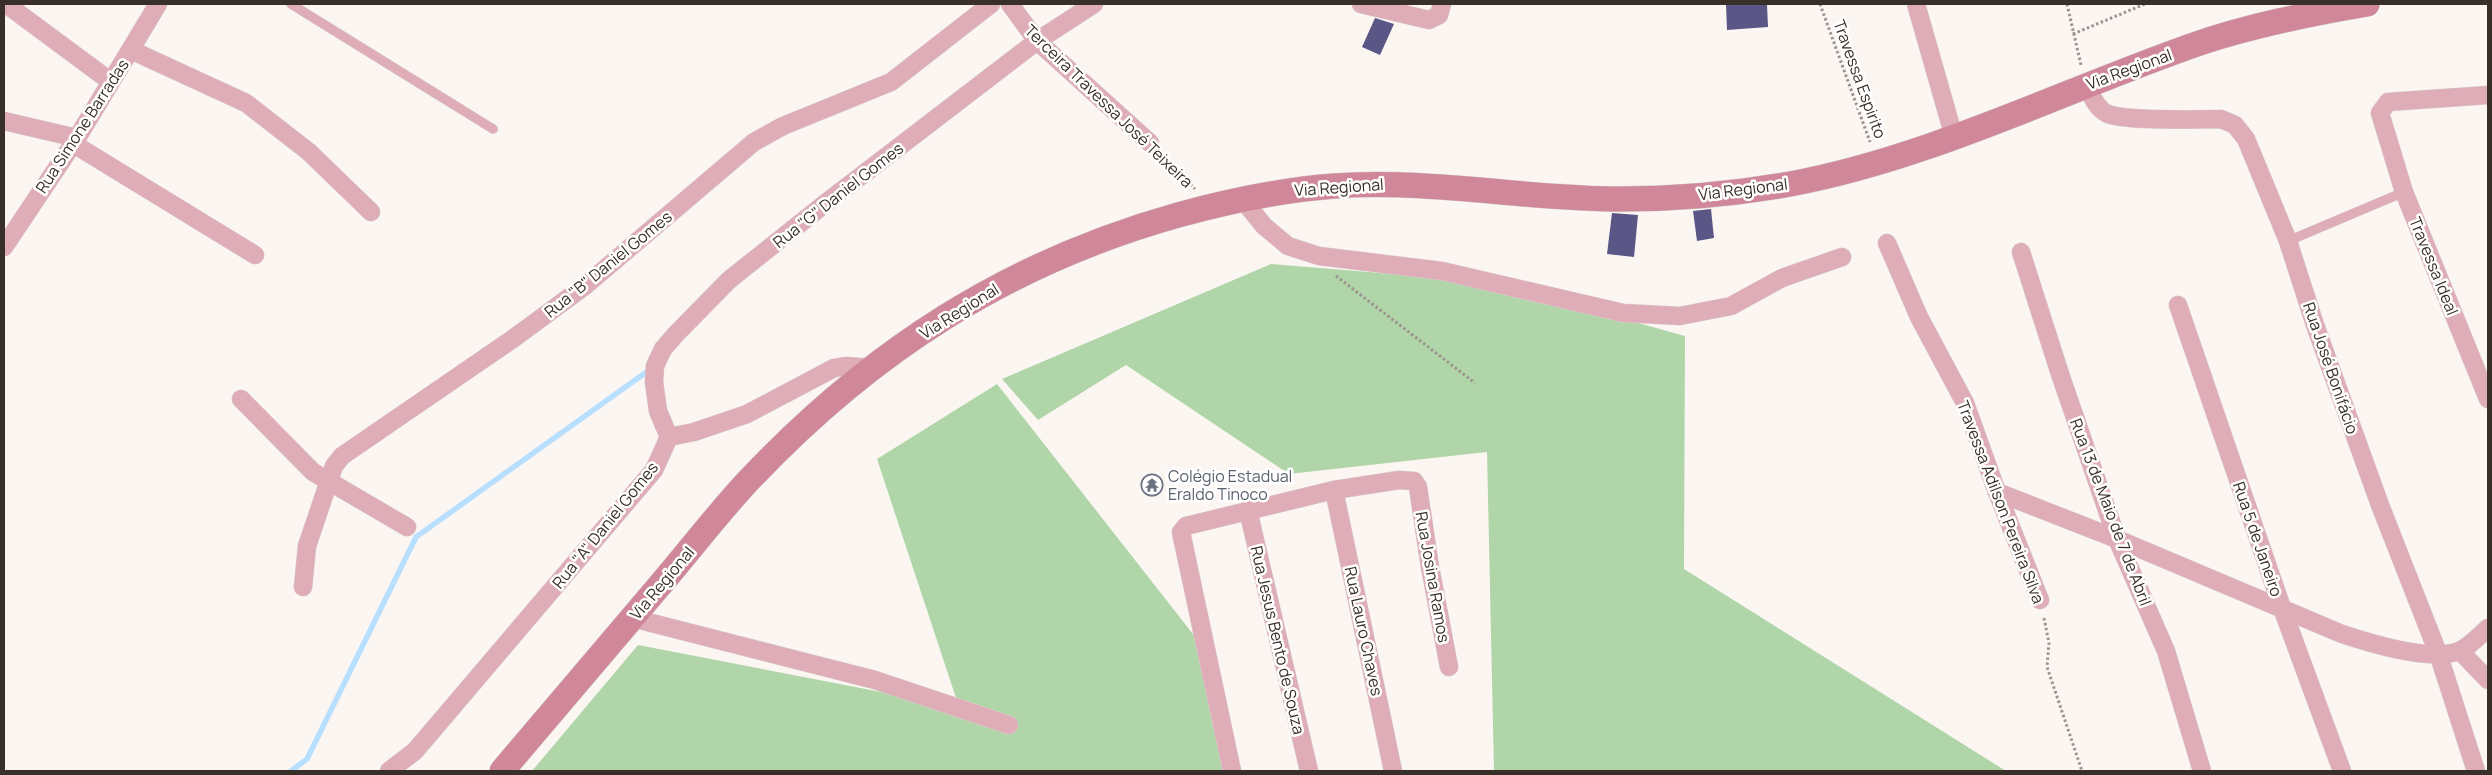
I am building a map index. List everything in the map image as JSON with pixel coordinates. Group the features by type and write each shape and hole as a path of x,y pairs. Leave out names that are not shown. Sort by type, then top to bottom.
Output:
{"main road":[{"name":"Via Regional","path":"502,771 747,482 824,408 872,368 954,311 1007,280 1064,253 1122,231 1212,206 1289,190 1395,184 1618,199 1716,195 1794,183 1877,162 1954,137 2086,85 2198,44 2286,20 2367,4"}],"street":[{"path":"6,4 110,81"},
{"name":"Rua Simone Barradas","path":"4,247 74,140 158,4"},
{"name":"Rua \"B\" Daniel Gomes","path":"303,586 307,546 334,466 342,456 514,338 578,291 754,142 783,126 891,82 991,4"},
{"name":"Terceira Travessa José Teixeira","path":"1010,4 1037,41 1150,143"},
{"path":"1361,4 1425,20 1432,19 1441,9"},
{"path":"1916,4 1954,137"},
{"name":"Rua \"G\" Daniel Gomes","path":"669,437 662,425 654,397 656,366 664,349 676,334 729,280 1037,41 1092,6"},
{"path":"131,50 246,103 309,152 371,212"},
{"name":"Rua José Bonifácio","path":"2086,85 2098,106 2105,113 2114,116 2221,119 2235,125 2246,139 2288,241 2315,324 2380,505 2438,653 2476,771"},
{"name":"Travessa Ideal","path":"2488,95 2388,102 2380,113 2404,192 2488,399"},
{"path":"4,121 74,140 255,255"},
{"path":"1243,200 1264,226 1288,246 1311,253 1442,271 1622,313 1680,316 1731,306 1782,278 1842,257"},
{"name":"Travessa Adilson Pereira Silva","path":"1887,243 1919,317 1965,403 1997,492 2040,600"},
{"name":"Rua 13 de Maio de 7 de Abril","path":"2021,252 2060,374 2117,539 2166,651 2202,771"},
{"name":"Rua 5 de Janeiro","path":"2178,305 2282,608 2342,771"},
{"path":"669,437 694,432 747,414 834,368 846,366 872,368"},
{"path":"241,399 313,472 407,527"},
{"name":"Rua \"A\" Daniel Gomes","path":"388,771 415,751 629,500 654,470 669,437"},
{"name":"Rua Josina Ramos","path":"1334,490 1399,480 1414,481 1418,486 1430,567 1449,667"},
{"path":"1232,771 1181,532 1186,526 1334,490"},
{"name":"Rua Lauro Chaves","path":"1334,490 1393,771"},
{"path":"1997,492 2117,539 2372,644 2406,652 2438,653 2460,651 2488,628"},
{"name":"Rua Jesus Bento de Souza","path":"1248,510 1309,771"},
{"path":"632,618 875,680 1009,725"},
{"path":"2460,651 2488,680"}],"lane":[{"path":"292,4 493,129"},
{"path":"2288,241 2404,192"}],"path":[{"name":"Travessa Espirito","path":"1820,4 1877,162"},
{"path":"2067,4 2086,85"},
{"path":"2073,34 2145,4"},
{"name":"Terceira Travessa José Teixeira","path":"1150,143 1212,206"},
{"path":"1330,272 1475,383"},
{"name":"Travessa Adilson Pereira Silva","path":"2040,600 2049,643 2047,667 2082,771"}],"green space":[{"path":"1271,264 1491,282 1685,336 1684,569 2006,771 1494,771 1487,452 1289,474 1126,365 1038,420 1002,379"},
{"path":"997,384 1200,643 1232,771 532,771 638,645 959,707 877,459"}],"building":[{"path":"1726,4 1767,4 1768,27 1727,30"},
{"path":"1375,18 1394,24 1380,55 1362,47"},
{"path":"1711,209 1714,238 1697,241 1693,211"},
{"path":"1612,213 1638,215 1634,257 1607,254"}],"waterway":[{"path":"291,771 307,759 416,537 652,368"}],"place":[{"name":"Colégio Estadual Eraldo Tinoco","path":"1152,485"}]}
